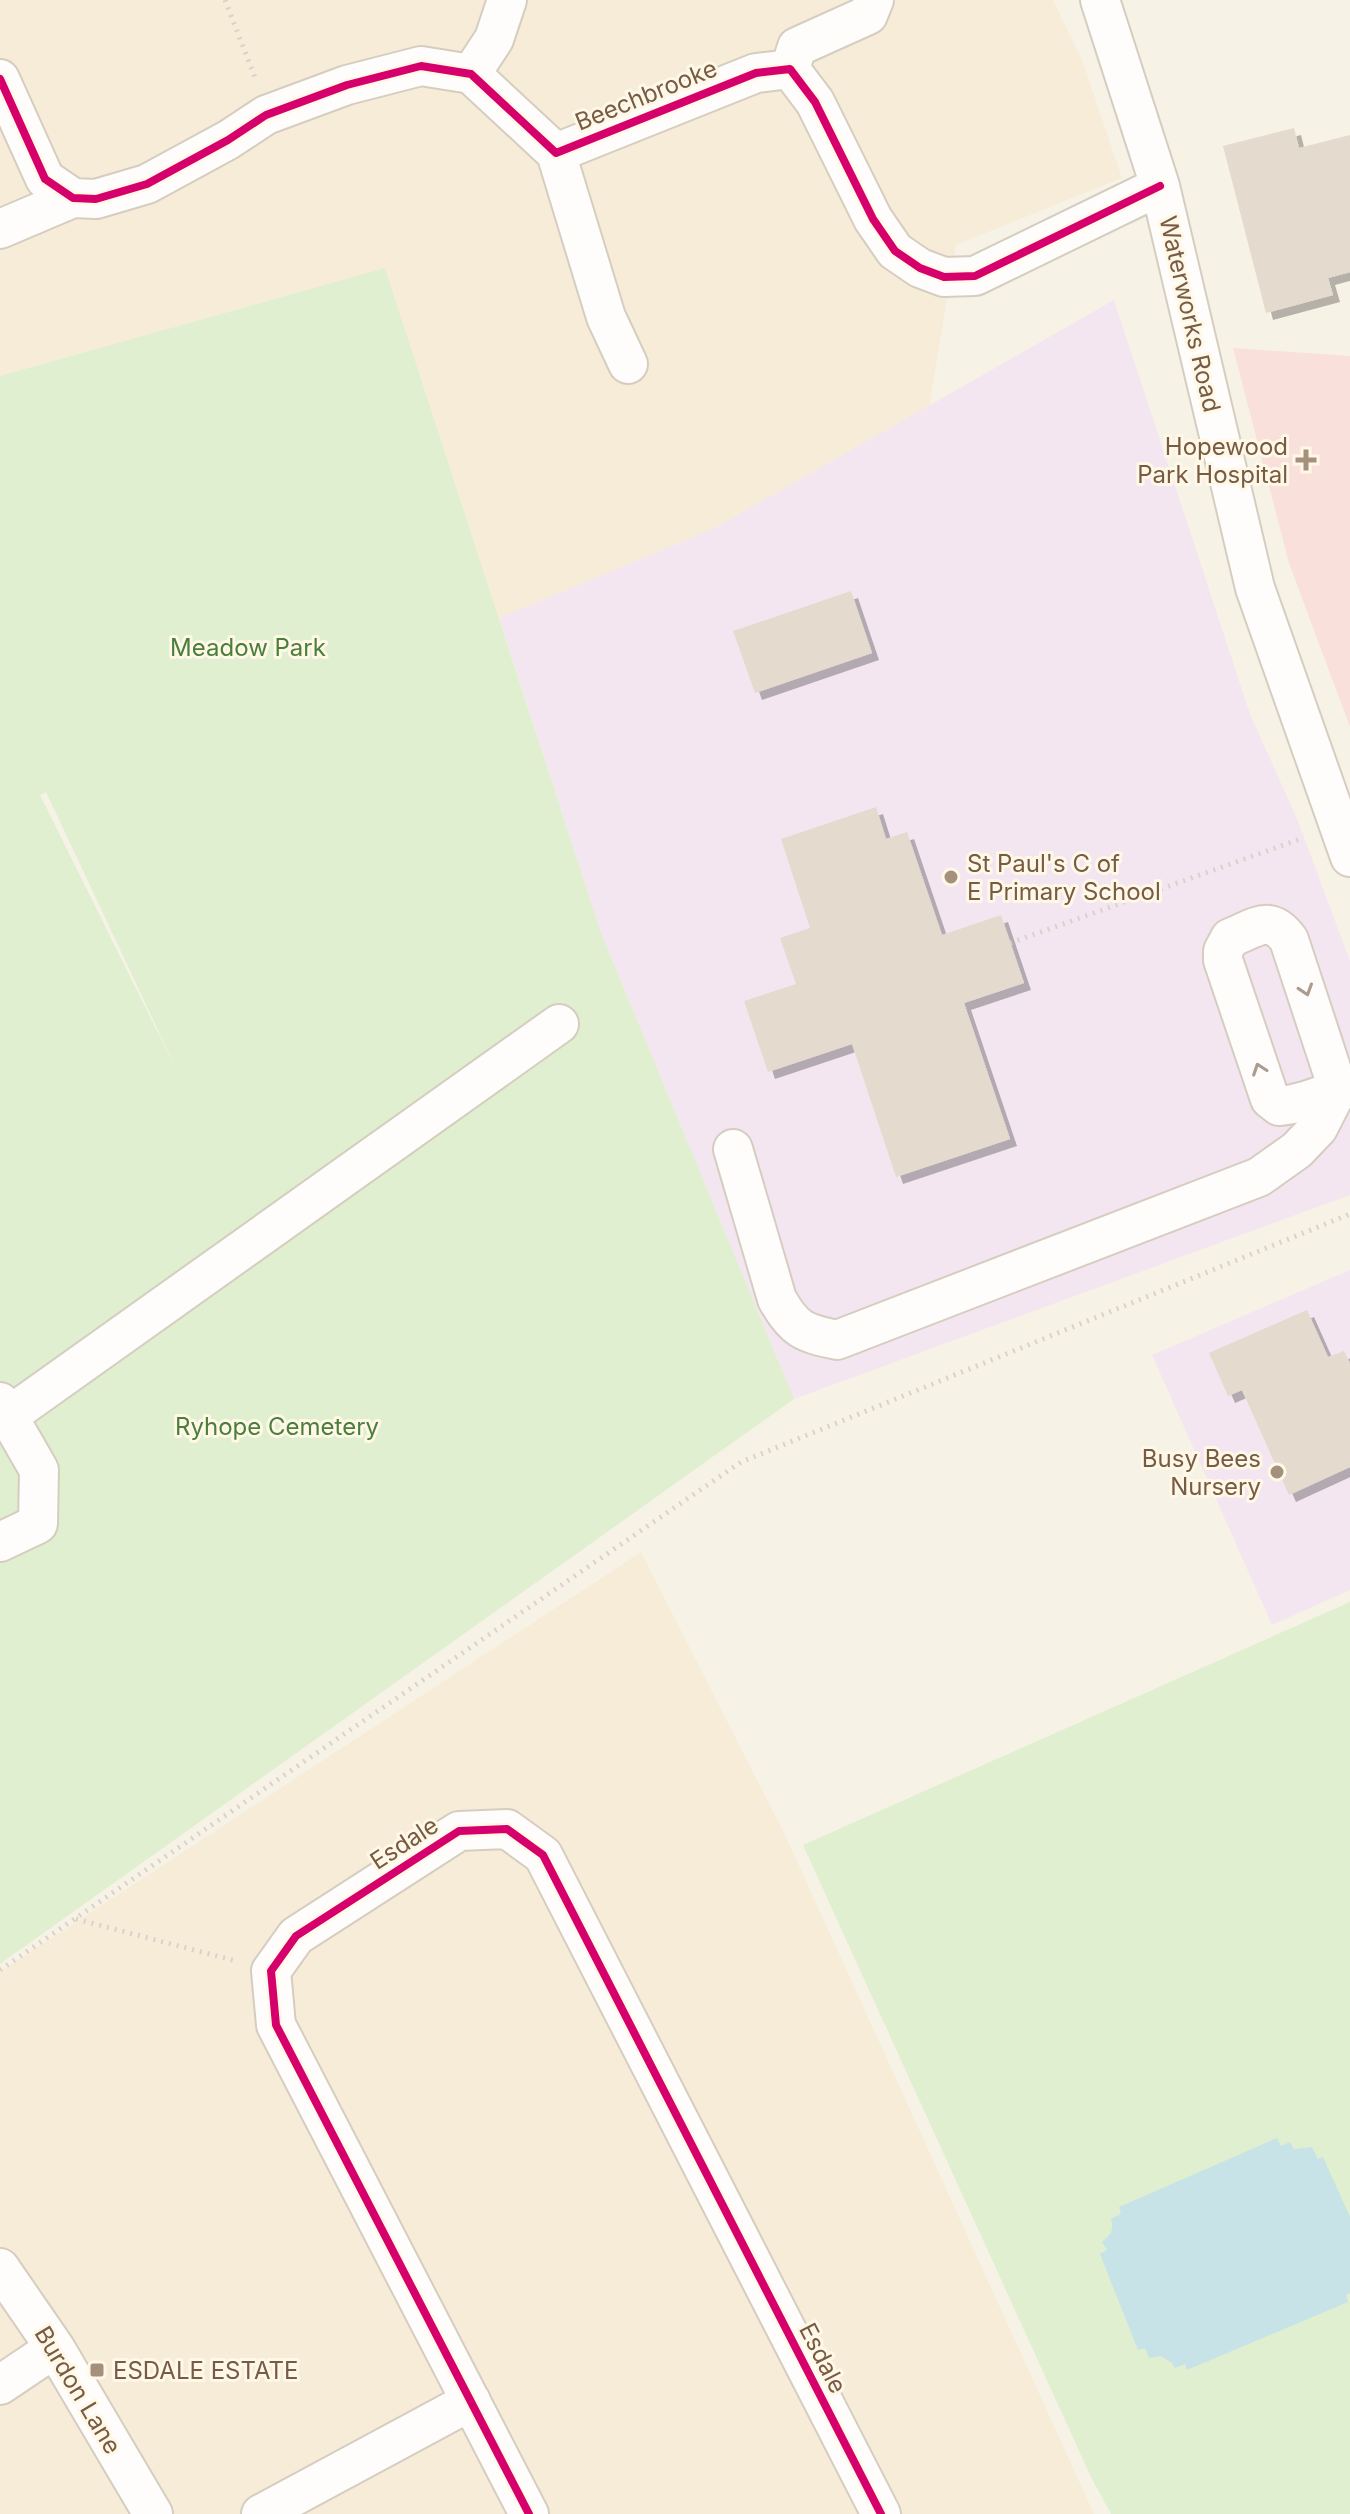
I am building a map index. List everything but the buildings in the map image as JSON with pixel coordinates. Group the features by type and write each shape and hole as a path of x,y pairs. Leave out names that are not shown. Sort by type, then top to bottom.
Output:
{"street":[{"path":"0,229 73,198 96,199 147,184 228,140 266,115 347,85 421,66 471,74 494,39 507,0"},
{"path":"874,0 868,15 797,47 790,69 815,102 873,219 895,251 920,268 944,277 975,276 1160,186"},
{"name":"Waterworks Road","path":"1100,0 1160,186 1255,588 1342,822"},
{"name":"Beechbrooke","path":"471,74 556,153 756,73 790,69"},
{"path":"0,79 45,179 73,198"},
{"path":"556,153 606,317 628,364"},
{"path":"0,1542 38,1524 39,1470 4,1410 559,1024"},
{"path":"733,1149 777,1299 788,1319 812,1334 837,1340 1259,1177 1297,1150 1318,1128 1344,1087"},
{"name":"Esdale","path":"271,1971 296,1936 459,1831 507,1829 543,1855 881,2514"},
{"path":"271,1971 276,2025 529,2514"},
{"name":"Burdon Lane","path":"0,2268 55,2348 153,2514"},
{"path":"0,2385 55,2348"},
{"path":"261,2514 471,2401"}],"path":[{"path":"225,0 255,75 266,115"},
{"path":"1010,943 1342,822"},
{"path":"0,1970 741,1462 1350,1214"},
{"path":"75,1919 271,1971"}],"shaded area":[{"path":"0,0 1053,0 1083,62 1122,178 956,245 929,408 713,529 499,618 385,268 0,376"},
{"name":"St Paul's C of E Primary School","path":"1114,300 1250,714 1298,821 1350,961 1350,1195 794,1399 601,933 499,618 713,529"},
{"name":"Hopewood Park Hospital","path":"1233,348 1350,356 1350,727 1289,563"},
{"name":"Busy Bees Nursery","path":"1350,1270 1350,1590 1272,1625 1152,1355"},
{"path":"641,1552 787,1839 1094,2514 0,2514 0,1972"}],"green space":[{"path":"385,268 601,933 794,1399 0,1964 0,376","holes":["46,792 180,1077 40,795"]},
{"path":"1350,1602 1350,2514 1111,2514 1091,2477 803,1845"}],"water":[{"path":"1277,2138 1281,2146 1290,2142 1294,2149 1312,2147 1318,2159 1323,2157 1350,2217 1348,2302 1187,2370 1185,2364 1175,2368 1161,2356 1149,2358 1145,2348 1138,2350 1100,2254 1107,2250 1102,2242 1111,2232 1111,2219 1121,2214 1119,2207"}],"cycle path":[{"path":"0,79 45,179 73,198 96,199 147,184 228,140 266,115 347,85 421,66 471,74 556,153 756,73 790,69 815,102 873,219 895,251 920,268 944,277 975,276 1160,186"},
{"path":"529,2514 276,2025 271,1971 296,1936 459,1831 507,1829 543,1855 881,2514"}],"place":[{"name":"Hopewood Park Hospital","path":"1306,460"},
{"name":"St Paul's C of E Primary School","path":"951,877"},
{"name":"Busy Bees Nursery","path":"1277,1472"},
{"name":"ESDALE ESTATE","path":"97,2370"}],"park label":[{"name":"Meadow Park","path":"248,647"},
{"name":"Ryhope Cemetery","path":"277,1426"}]}
